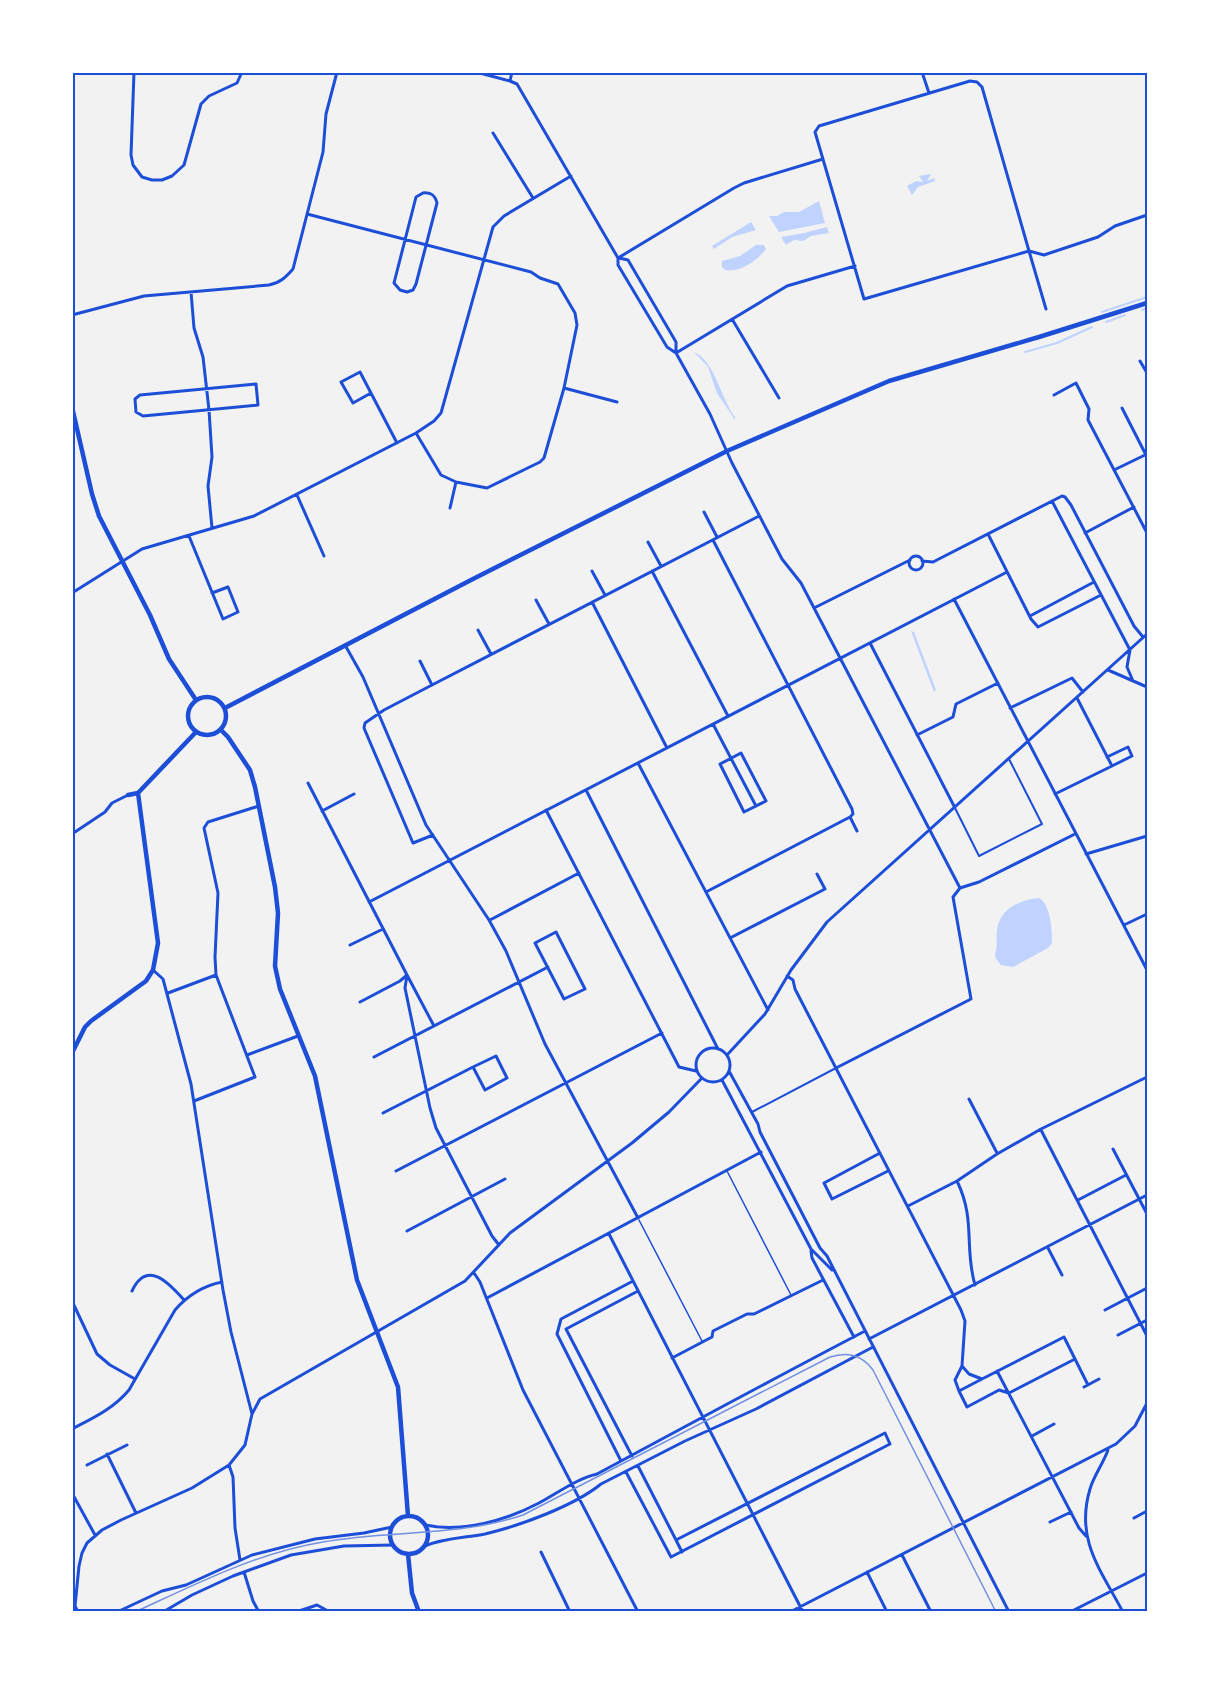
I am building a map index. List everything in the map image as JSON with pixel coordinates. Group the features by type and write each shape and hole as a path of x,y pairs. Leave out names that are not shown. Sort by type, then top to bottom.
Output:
{"main road":[{"path":"225,708 726,451 889,381 1147,303"},
{"path":"72,407 99,516 150,615 169,659 196,700"},
{"path":"213,697 225,708 226,720 221,730 209,736 196,732 192,727 188,716 196,700 213,697"},
{"path":"221,730 250,771 259,806 278,913 275,966 280,989 315,1076 355,1272 393,1371 400,1397 408,1516"},
{"path":"128,795 138,793 196,732"},
{"path":"72,1053 91,1021 146,981 153,970 158,943 138,793"},
{"path":"408,1516 418,1518 425,1525 428,1536 425,1546 414,1553 399,1551 393,1545 390,1536 392,1527 399,1519 408,1516"},
{"path":"408,1554 411,1586 419,1612"}],"street":[{"path":"134,72 132,160 139,174 152,180 167,178 181,169 201,104 209,96 237,83 242,72"},
{"path":"72,315 133,298 268,285 286,277 293,268 323,152 326,114 337,72"},
{"path":"476,72 517,84 618,258 618,265 667,348 676,353"},
{"path":"510,81 512,72"},
{"path":"922,72 929,93"},
{"path":"1046,309 1029,250 982,87 977,82 970,81 819,126 815,132 864,299 1029,250 1044,255 1098,237 1115,226 1147,214"},
{"path":"493,133 533,199"},
{"path":"618,258 744,183 823,159"},
{"path":"72,593 142,549 254,516 398,443 434,421 441,412 482,259 497,220 571,176"},
{"path":"423,193 432,194 437,203 416,284 413,290 407,292 398,289 394,283 405,240 416,197 423,193"},
{"path":"307,214 531,272 540,278 558,284 575,313 577,324 564,388 544,458 540,462 487,489 456,482 441,475 416,433"},
{"path":"618,258 628,260 676,342 676,353 711,414 726,451 759,516 782,559 801,583 960,888"},
{"path":"676,353 787,286 855,266"},
{"path":"191,292 194,328 203,357 208,410 212,456 208,486 213,528"},
{"path":"732,319 779,398"},
{"path":"1140,361 1147,373"},
{"path":"371,393 352,403 341,381 360,372 398,443"},
{"path":"1054,395 1076,383 1089,409 1088,420 1147,533"},
{"path":"256,384 258,405 143,416 136,412 135,399 140,395 206,389 256,384"},
{"path":"564,388 617,402"},
{"path":"1114,470 1146,454 1122,408"},
{"path":"450,508 456,482"},
{"path":"297,495 324,556"},
{"path":"814,608 916,556 922,561 933,562 1062,496 1068,500 1134,627 1143,638"},
{"path":"1052,501 1130,650 1127,667 1133,681"},
{"path":"1085,533 1134,507"},
{"path":"704,512 717,537"},
{"path":"432,835 413,843 364,728 365,723 379,713 491,654 759,516"},
{"path":"988,534 1034,625 1038,627 1101,595"},
{"path":"188,535 212,594 223,619 238,612 228,587 212,594"},
{"path":"706,892 850,818 853,814 713,540"},
{"path":"648,542 661,566"},
{"path":"910,560 910,566 915,569 921,567 922,561"},
{"path":"592,571 605,595"},
{"path":"652,571 728,716"},
{"path":"369,902 1007,572"},
{"path":"1030,616 1095,582"},
{"path":"954,599 1147,970"},
{"path":"536,600 549,624"},
{"path":"592,602 668,748"},
{"path":"478,630 491,654"},
{"path":"727,1055 759,1023 787,976 827,922 1147,634"},
{"path":"870,643 980,856 1042,824 1009,759"},
{"path":"345,645 363,677 426,825 489,920 564,1083 638,1218"},
{"path":"420,661 432,685"},
{"path":"1108,670 1147,687"},
{"path":"1010,708 1072,678 1083,692"},
{"path":"917,735 952,717 956,704 998,683"},
{"path":"1077,698 1112,766"},
{"path":"714,724 756,806"},
{"path":"1055,794 1132,756 1128,747 1107,757"},
{"path":"741,753 766,801 756,806 744,812 720,764 741,753"},
{"path":"638,763 768,1010"},
{"path":"308,783 434,1026"},
{"path":"586,790 718,1048 727,1055 729,1071 722,1080 711,1083 701,1079 696,1071 696,1060 702,1051 718,1048"},
{"path":"322,811 354,794"},
{"path":"72,834 105,812 112,803 128,795"},
{"path":"194,1101 255,1077 216,975 218,893 204,826 212,820 259,806"},
{"path":"546,810 679,1067 696,1071"},
{"path":"850,818 856,831"},
{"path":"752,1112 971,999 953,897 960,888 979,882 1075,834"},
{"path":"1086,854 1147,836"},
{"path":"489,920 579,873"},
{"path":"730,938 825,889 817,874"},
{"path":"1124,925 1147,914"},
{"path":"350,945 382,929"},
{"path":"556,932 585,989 564,999 548,967 535,943 556,932"},
{"path":"374,1057 548,967"},
{"path":"153,970 163,980 191,1084 231,1332 252,1414"},
{"path":"167,993 216,975"},
{"path":"360,1002 408,975"},
{"path":"408,975 405,988 436,1128 492,1236 499,1245"},
{"path":"787,976 793,980 795,989 965,1321 962,1366 955,1380 967,1407 999,1390 1009,1393 1075,1359"},
{"path":"396,1171 662,1033"},
{"path":"247,1055 298,1036"},
{"path":"383,1113 426,1089 496,1056 507,1078 485,1090 473,1067"},
{"path":"729,1071 820,1248 827,1256 1009,1612"},
{"path":"908,1206 957,1181 997,1154 1041,1129 1147,1077"},
{"path":"72,1612 75,1606 82,1552 95,1535 136,1513 192,1488 229,1465 245,1445 252,1414 261,1400 457,1287 474,1274 524,1221 607,1162 669,1112 701,1079"},
{"path":"722,1080 811,1249 813,1258 854,1337"},
{"path":"969,1099 997,1154"},
{"path":"1041,1129 1147,1336"},
{"path":"1113,1149 1147,1214"},
{"path":"487,1298 761,1152"},
{"path":"880,1153 824,1183 832,1199 889,1170"},
{"path":"1078,1200 1126,1175"},
{"path":"407,1231 505,1179"},
{"path":"957,1181 967,1206 971,1269 975,1286"},
{"path":"869,1339 1147,1195"},
{"path":"609,1234 803,1612"},
{"path":"1048,1248 1062,1275"},
{"path":"811,1249 835,1274"},
{"path":"474,1274 487,1298 524,1390 638,1612"},
{"path":"132,1291 142,1277 157,1276 171,1285 184,1300"},
{"path":"672,1358 712,1337 713,1331 824,1280"},
{"path":"621,1461 558,1337 558,1328 561,1319 633,1281"},
{"path":"72,1429 114,1406 129,1390 175,1310 184,1300 202,1288 222,1282"},
{"path":"1105,1310 1147,1288"},
{"path":"558,1328 566,1329 638,1291"},
{"path":"72,1301 97,1354 110,1365 135,1379"},
{"path":"1118,1335 1147,1320"},
{"path":"566,1329 632,1456"},
{"path":"425,1525 453,1527 495,1520 536,1505 865,1331"},
{"path":"959,1391 1064,1337 1086,1386 1099,1379"},
{"path":"425,1546 506,1528 580,1498 601,1484 756,1409 873,1347"},
{"path":"962,1366 969,1374 982,1379"},
{"path":"997,1371 1071,1512 1086,1536 1093,1556 1123,1612"},
{"path":"790,1612 1109,1449 1129,1433 1147,1403"},
{"path":"1032,1436 1054,1424"},
{"path":"626,1472 670,1557 890,1444 888,1438 885,1433 676,1540"},
{"path":"87,1465 127,1445"},
{"path":"1086,1536 1085,1511 1090,1487 1109,1449"},
{"path":"107,1454 136,1513"},
{"path":"229,1465 233,1477 235,1528 240,1560"},
{"path":"638,1466 682,1552"},
{"path":"72,1493 95,1535"},
{"path":"1134,1518 1147,1511"},
{"path":"1050,1522 1071,1512"},
{"path":"117,1612 162,1591 186,1585 240,1560 315,1539 392,1527"},
{"path":"163,1612 192,1595 267,1563 321,1549 393,1545"},
{"path":"541,1552 570,1612"},
{"path":"902,1555 931,1612"},
{"path":"244,1572 259,1612"},
{"path":"867,1572 887,1612"},
{"path":"1074,1610 1147,1573"},
{"path":"297,1612 317,1605 330,1612"},
{"path":"75,1606 78,1612"}],"lane":[{"path":"727,1170 791,1296"},
{"path":"638,1218 703,1341"}],"water":[{"path":"931,174 927,181 934,178 935,181 918,187 912,195 907,186 916,181 923,182 919,176"},
{"path":"819,201 825,223 779,232 769,216 777,216 784,212 799,212"},
{"path":"751,222 756,230 732,237 714,249 712,246"},
{"path":"827,227 829,233 811,236 803,241 794,240 786,245 781,237 804,233"},
{"path":"756,245 764,245 766,249 748,265 736,270 725,270 722,267 722,261 740,256"},
{"path":"694,352 707,363 713,372 735,420 717,393 708,367"},
{"path":"911,631 914,632 936,690 934,692"},
{"path":"1039,898 1048,912 1052,943 1048,948 1013,967 1001,965 995,954 997,930 1002,916 1018,903"}],"waterway":[{"path":"1102,312 1147,297"},
{"path":"1142,310 1147,308"},
{"path":"1106,322 1125,315"},
{"path":"1025,352 1057,343 1092,327"}],"tram line":[{"path":"135,1612 204,1580 298,1547 348,1538 474,1527 523,1515 830,1357 843,1354 859,1358 873,1370 996,1612"}]}
